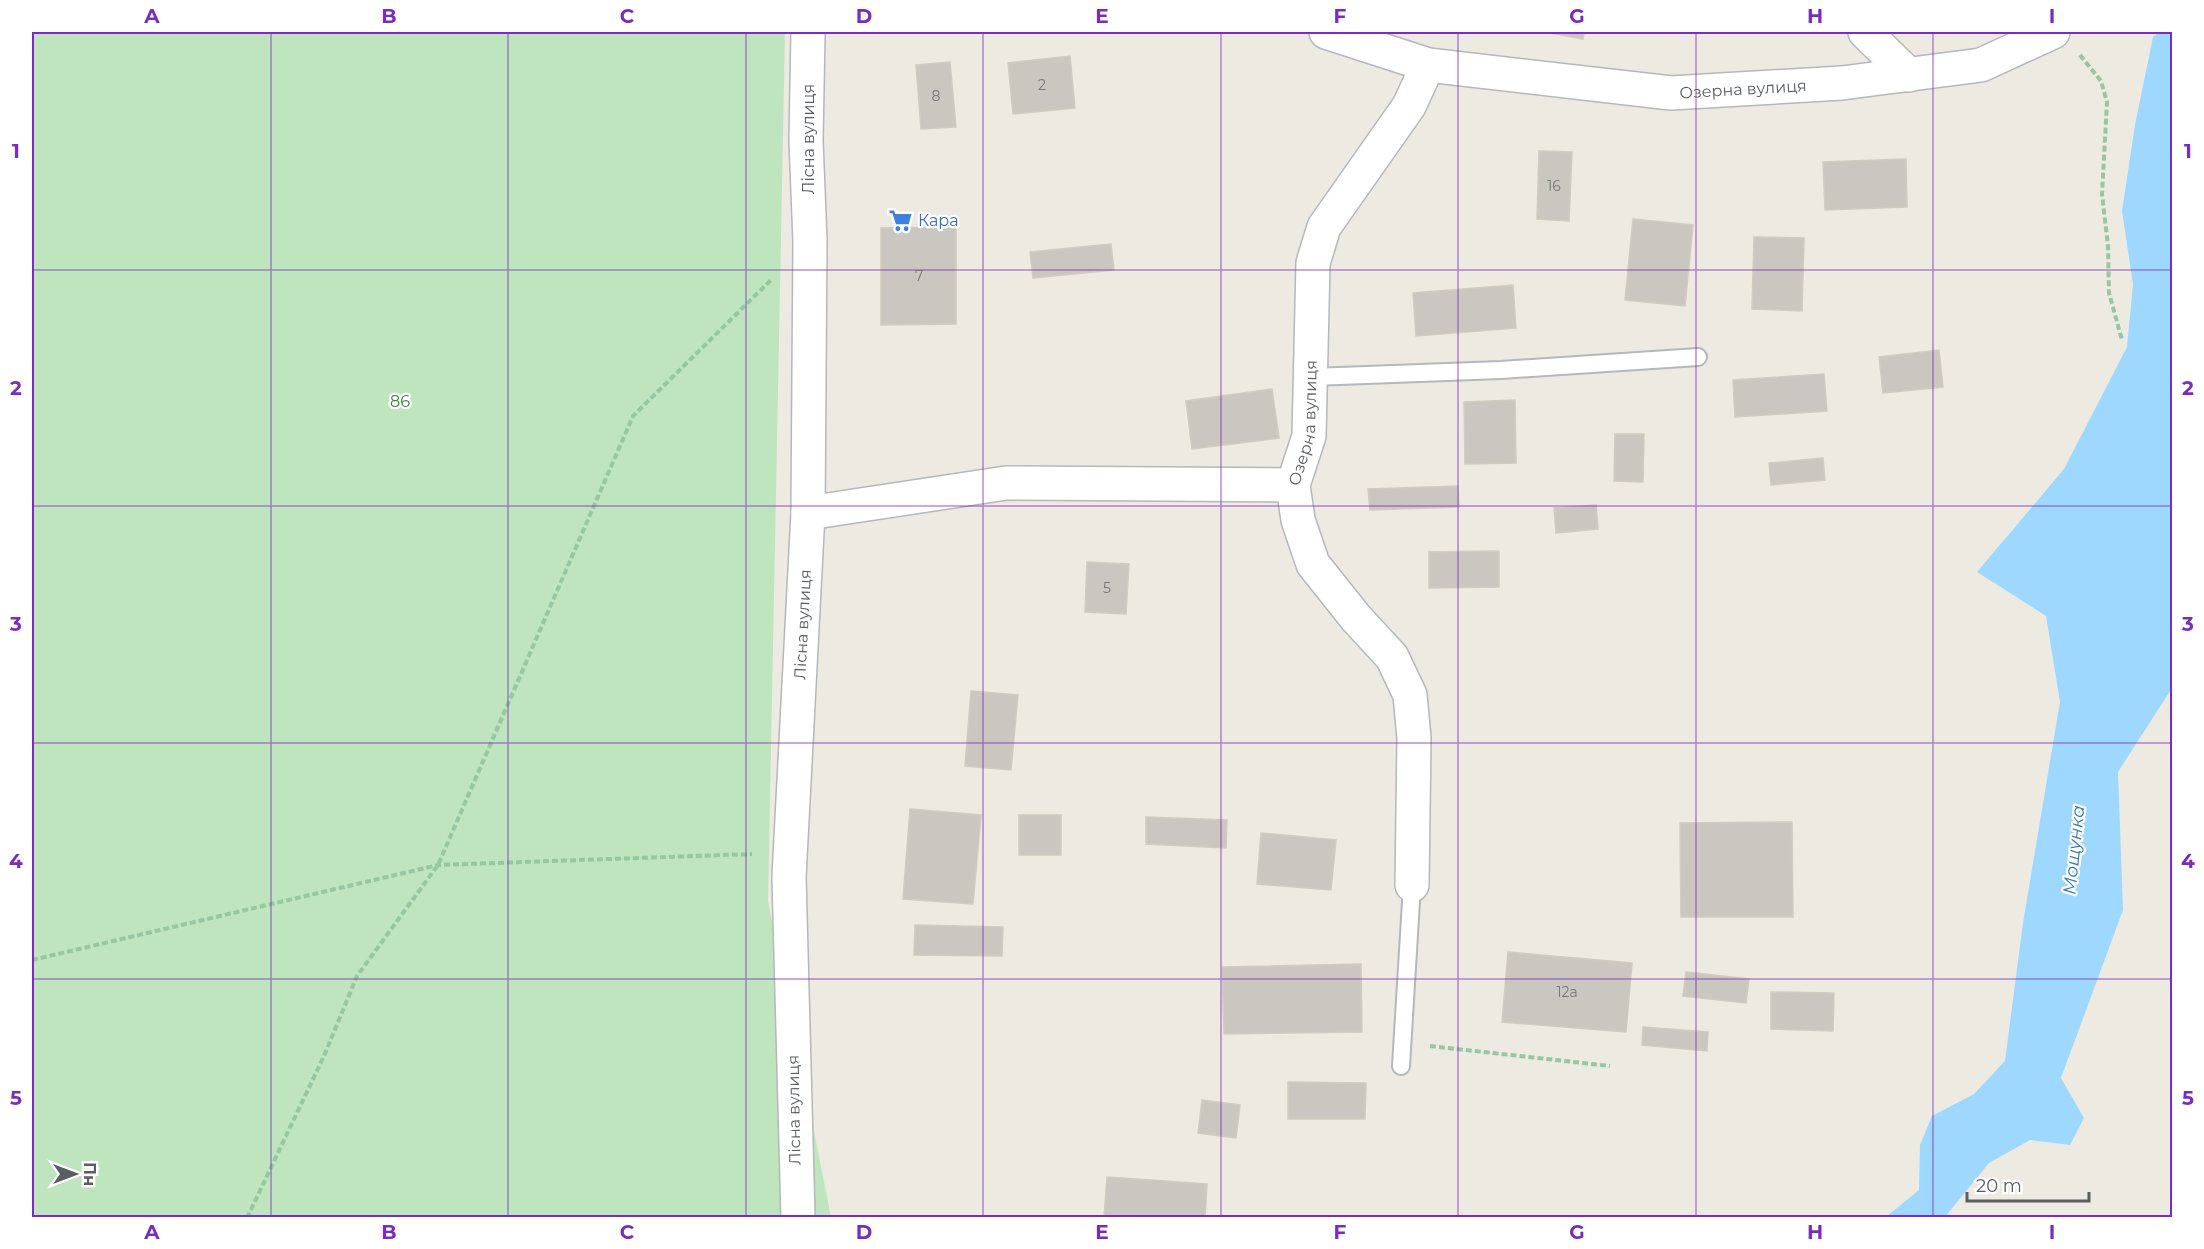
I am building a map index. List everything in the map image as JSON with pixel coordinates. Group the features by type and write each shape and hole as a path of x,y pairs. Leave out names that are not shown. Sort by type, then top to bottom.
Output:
{"street":[{"name":"Лісна вулиця","path":"798,1218 790,853 808,513 810,241 806,141 808,32"},
{"name":"Озерна вулиця","path":"1326,32 1428,64 1671,93 1842,84 1981,65 2064,42"},
{"path":"1865,32 1909,75"},
{"name":"Озерна вулиця","path":"1412,885 1414,738 1410,696 1392,657 1356,618 1313,564 1298,520 1293,485 1309,436 1313,263 1324,227 1410,106 1428,64"},
{"path":"808,513 1006,483 1293,485"}],"lane":[{"path":"1312,377 1501,370 1698,357"},
{"path":"1401,1066 1412,885"}],"path":[{"path":"2064,42 2101,81 2107,102 2102,194 2108,246 2109,293 2122,340"},
{"path":"247,1218 324,1056 357,976 438,865 633,416 810,241"},
{"path":"32,960 438,865 790,853"},
{"path":"1403,1043 1610,1066"}],"green space":[{"name":"86","path":"32,32 785,32 768,901 831,1217 32,1217"}],"water":[{"name":"Мощунка","path":"2159,32 2172,32 2172,688 2118,772 2123,910 2061,1078 2084,1118 2070,1145 2030,1140 1989,1163 1945,1217 1886,1217 1919,1190 1920,1145 1932,1116 1974,1094 2005,1061 2023,923 2060,702 2046,616 1977,572 2064,469 2127,347 2133,284 2122,211 2135,125 2153,37"}],"building":[{"path":"1546,32 1584,32 1583,39"},
{"path":"1070,56 1075,108 1013,114 1008,63"},
{"path":"950,62 956,127 921,129 916,65"},
{"path":"1539,151 1572,152 1569,221 1537,219"},
{"path":"1906,159 1907,207 1825,210 1823,162"},
{"path":"1633,219 1693,225 1685,306 1625,300"},
{"path":"956,227 956,324 881,325 881,228"},
{"path":"1754,237 1804,238 1802,311 1752,309"},
{"path":"1111,244 1114,270 1033,278 1030,252"},
{"path":"1513,285 1516,328 1416,336 1413,293"},
{"path":"1939,350 1943,387 1883,393 1879,357"},
{"path":"1824,374 1827,411 1735,417 1733,380"},
{"path":"1272,389 1279,438 1192,449 1186,401"},
{"path":"1515,400 1516,463 1465,464 1464,402"},
{"path":"1615,434 1644,434 1643,482 1614,481"},
{"path":"1823,458 1825,480 1771,485 1769,463"},
{"path":"1458,486 1459,507 1370,510 1368,489"},
{"path":"1596,505 1598,529 1556,533 1554,508"},
{"path":"1499,551 1499,587 1429,588 1429,552"},
{"path":"1087,562 1129,564 1126,614 1085,612"},
{"path":"971,691 1018,695 1011,770 965,766"},
{"path":"910,809 981,815 973,904 903,899"},
{"path":"1019,815 1061,815 1061,855 1019,855"},
{"path":"1146,817 1227,820 1226,848 1146,844"},
{"path":"1792,822 1793,917 1681,917 1680,823"},
{"path":"1261,833 1336,840 1331,890 1257,884"},
{"path":"915,925 1003,927 1002,956 914,955"},
{"path":"1508,952 1632,963 1626,1032 1502,1022"},
{"path":"1361,964 1362,1032 1224,1034 1222,967"},
{"path":"1686,972 1749,979 1746,1003 1683,996"},
{"path":"1771,992 1834,993 1833,1031 1771,1029"},
{"path":"1643,1027 1708,1032 1707,1051 1642,1045"},
{"path":"1288,1082 1366,1083 1365,1119 1288,1119"},
{"path":"1202,1100 1240,1105 1236,1138 1198,1133"},
{"path":"1107,1177 1207,1184 1205,1218 1104,1218"}],"place":[{"name":"Кара","path":"900,220"}]}
